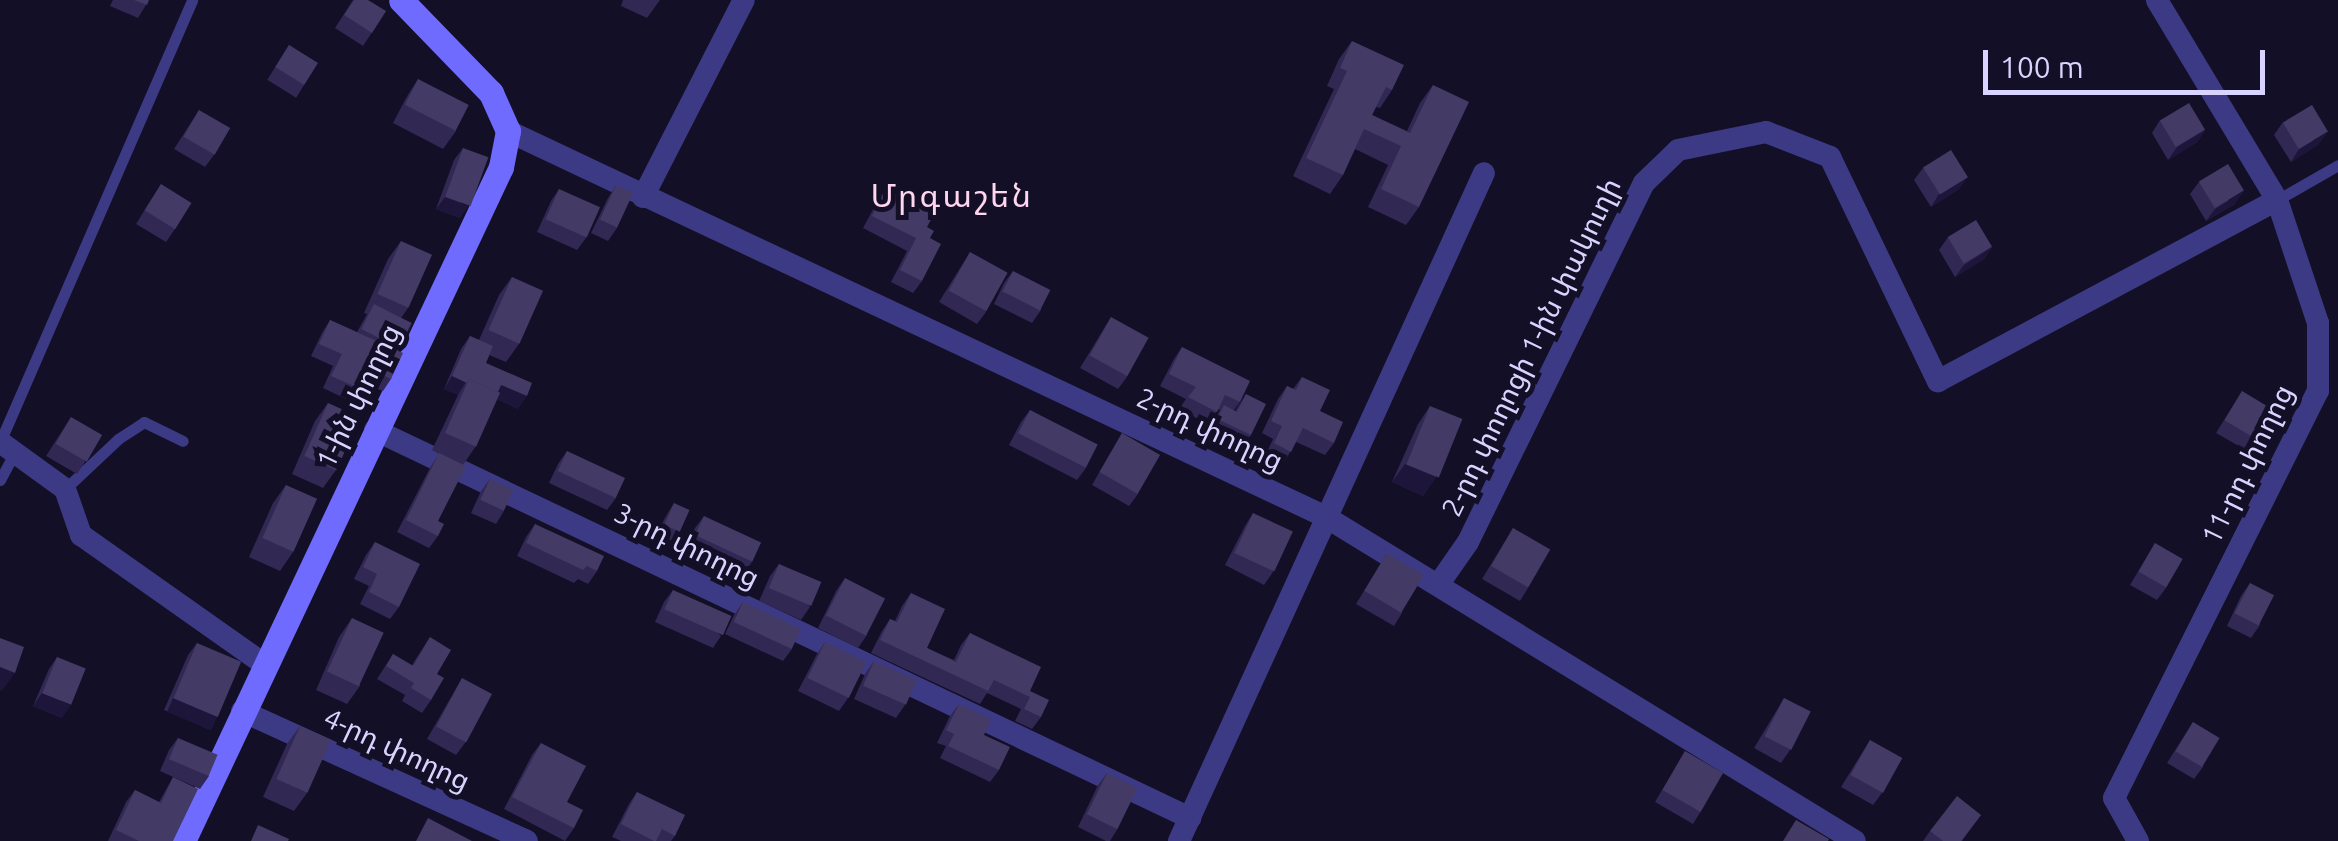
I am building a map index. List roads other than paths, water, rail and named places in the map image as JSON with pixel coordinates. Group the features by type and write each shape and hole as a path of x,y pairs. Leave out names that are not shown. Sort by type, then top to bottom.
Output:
{"main road":[{"path":"401,0 491,93 508,131"},
{"name":"1-ին փողոց","path":"184,841 264,664 502,167 508,131"}],"street":[{"path":"644,197 744,0"},
{"name":"11-րդ փողոց","path":"2138,841 2114,798 2318,391 2318,323 2277,200 2157,0"},
{"name":"2-րդ փողոց","path":"508,131 1326,517 1855,841"},
{"name":"2-րդ փողոցի 1-ին փակուղի","path":"1438,586 1468,542 1644,183 1678,150 1766,132 1830,157 1938,381 2277,200"},
{"path":"1180,841 1484,173"},
{"name":"3-րդ փողոց","path":"376,430 1190,818"},
{"path":"8,447 65,490 81,536 264,664"},
{"name":"4-րդ փողոց","path":"242,711 527,841"}],"lane":[{"path":"0,480 8,447 192,0"},
{"path":"2277,200 2338,165"},
{"path":"65,490 118,439 144,422 183,441"}],"district":[{"name":"Մրգաշեն","path":"952,195"}]}
